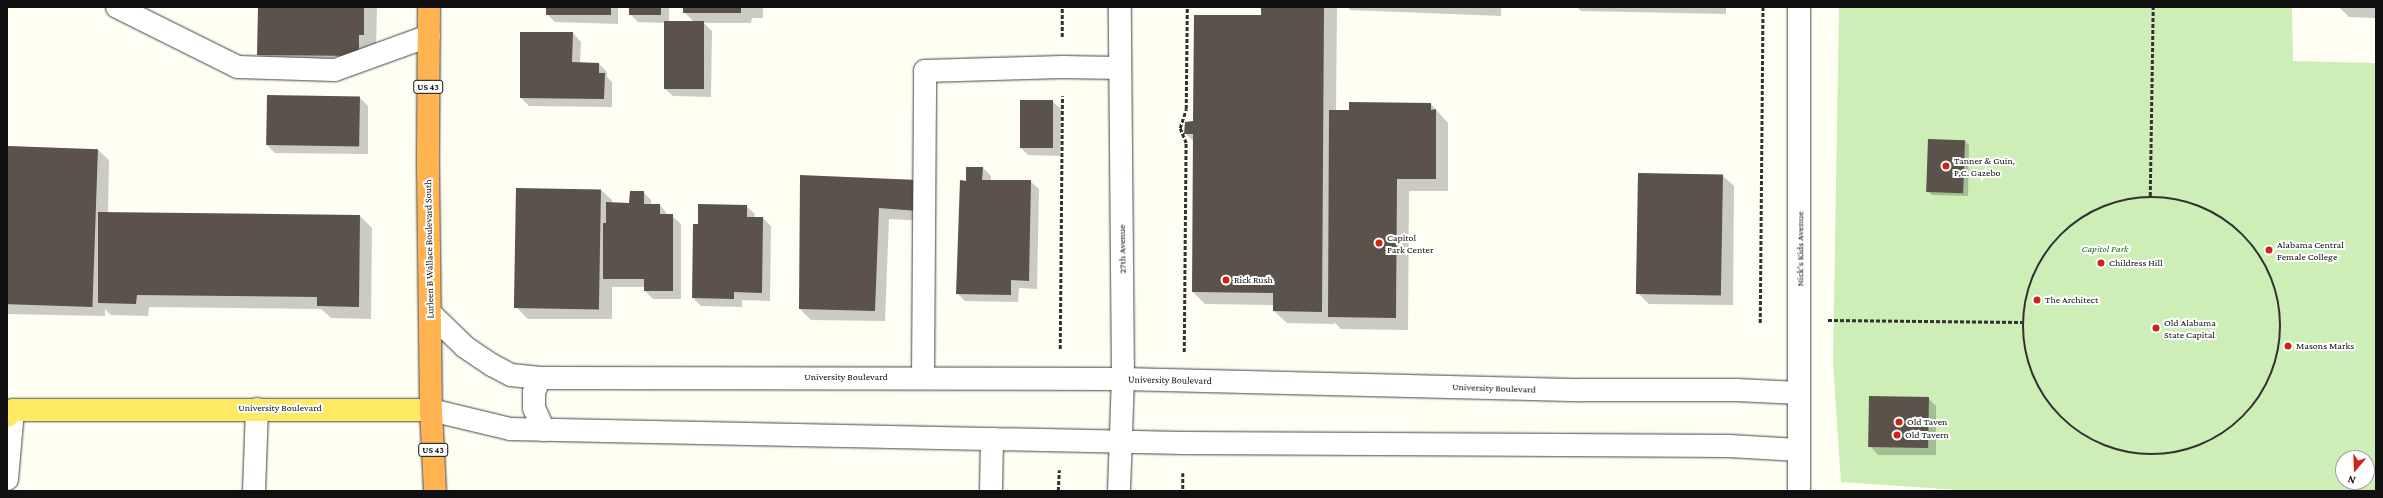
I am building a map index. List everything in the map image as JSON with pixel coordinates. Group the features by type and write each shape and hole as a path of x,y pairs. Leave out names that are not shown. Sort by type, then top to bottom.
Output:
{"highway":[{"name":"Lurleen B Wallace Boulevard South","path":"429,7 431,410 435,491"}],"main road":[{"name":"University Boulevard","path":"9,409 431,410"}],"street":[{"path":"117,7 238,67 335,70 429,36"},
{"name":"27th Avenue","path":"1119,491 1123,378 1120,7"},
{"name":"Nick's Kids Avenue","path":"1799,7 1799,491"},
{"path":"924,378 925,71 1062,67 1120,68"},
{"name":"University Boulevard","path":"430,314 465,347 492,365 510,375 540,378 1123,378 1582,390 1736,390 1800,393"},
{"path":"540,378 534,392 534,408 544,430"},
{"path":"7,479 9,409"},
{"path":"254,491 257,409"},
{"name":"University Boulevard","path":"431,410 510,429 544,430 1120,442 1723,446 1799,450"},
{"path":"991,491 992,439"}],"path":[{"path":"1062,7 1060,347 1065,378"},
{"path":"1184,380 1186,143 1180,128 1186,109 1187,7"},
{"path":"1760,323 1763,7"},
{"path":"2150,196 2153,7"},
{"path":"2150,196 2193,203 2232,223 2262,256 2279,296 2282,340 2270,382 2244,418 2208,443 2166,455 2121,452 2081,434 2048,404 2028,366 2022,322 2029,283 2047,248 2076,220 2110,202 2150,196"},
{"path":"1800,319 2022,322"},
{"path":"1058,491 1059,467 1066,451 1067,440"},
{"path":"1183,442 1183,491"}],"green space":[{"name":"Capitol Park","path":"1839,7 2292,7 2293,61 2376,63 2376,491 1973,491 1841,482 1833,363"}],"building":[{"path":"258,7 364,7 364,35 359,35 359,56 257,55"},
{"path":"546,7 611,7 611,15 546,15"},
{"path":"629,7 661,7 661,15 629,15"},
{"path":"683,7 741,7 741,13 683,13"},
{"path":"1261,7 1324,7 1322,312 1273,311 1273,293 1192,292 1193,134 1184,134 1185,122 1193,121 1194,15 1261,15"},
{"path":"664,21 704,21 704,89 664,89"},
{"path":"520,32 573,32 572,62 599,63 599,73 605,73 604,99 520,98"},
{"path":"267,95 360,97 359,147 266,145"},
{"path":"1020,100 1053,100 1053,148 1020,148"},
{"path":"1349,102 1431,103 1431,110 1436,109 1436,179 1397,179 1396,318 1328,317 1329,110 1349,110"},
{"name":"Tanner & Guin, P.C. Gazebo","path":"1928,139 1965,140 1963,193 1926,192"},
{"path":"7,146 98,149 92,307 7,304"},
{"path":"966,167 983,167 982,180 1031,180 1029,281 1011,280 1011,295 956,294 960,180 966,181"},
{"path":"1638,173 1723,174 1721,295 1636,294"},
{"path":"800,175 918,180 918,211 879,208 875,311 799,309"},
{"path":"516,188 601,189 599,309 514,308"},
{"path":"630,191 644,191 644,204 660,204 660,214 673,214 673,291 644,291 644,279 603,279 603,223 606,223 606,202 629,203"},
{"path":"698,204 747,205 747,217 763,217 762,293 734,292 734,299 692,298 693,224 698,224"},
{"path":"98,212 360,215 359,307 317,306 317,297 137,295 136,304 98,303"},
{"name":"Old Taven","path":"1869,396 1929,397 1928,448 1868,447"}],"place":[{"name":"Tanner & Guin, P.C. Gazebo","path":"1946,166"},
{"name":"Capitol Park Center","path":"1379,243"},
{"name":"Alabama Central Female College","path":"2269,250"},
{"name":"Childress Hill","path":"2101,263"},
{"name":"Rick Rush","path":"1226,280"},
{"name":"The Architect","path":"2037,300"},
{"name":"Old Alabama State Capital","path":"2156,328"},
{"name":"Masons Marks","path":"2288,346"},
{"name":"Old Taven","path":"1899,422"},
{"name":"Old Tavern","path":"1897,435"}]}
